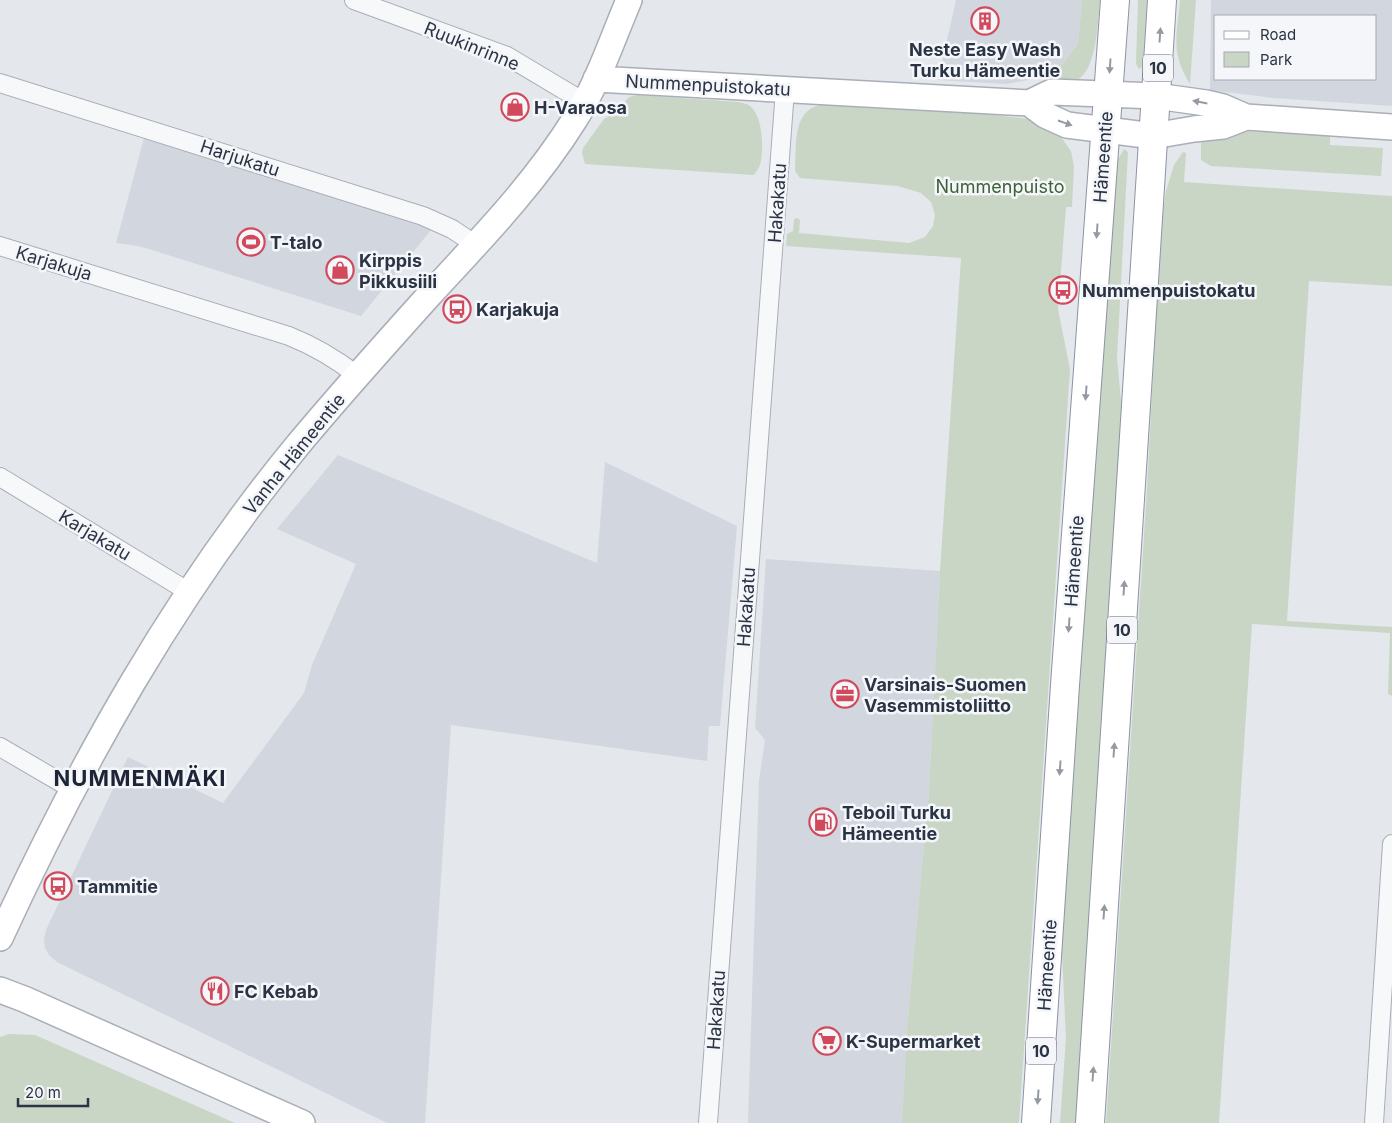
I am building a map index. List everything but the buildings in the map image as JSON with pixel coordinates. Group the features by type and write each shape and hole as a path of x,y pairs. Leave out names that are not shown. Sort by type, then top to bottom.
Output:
{"highway":[{"name":"Hämeentie","path":"1036,1123 1065,685 1115,0"},
{"name":"10","path":"1090,1123 1162,0"}],"street":[{"name":"Ruukinrinne","path":"354,0 507,56 584,102"},
{"name":"Vanha Hämeentie","path":"0,938 72,789 124,697 189,592 241,519 296,447 502,216 556,149 596,79 629,0"},
{"name":"Nummenpuistokatu","path":"596,79 1029,103 1052,92 1156,96 1215,105 1246,117 1392,127"},
{"name":"Harjukatu","path":"0,84 422,216 452,229 476,245"},
{"name":"Hakakatu","path":"708,1123 785,90"},
{"name":"Nummenpuistokatu","path":"1029,103 1045,115 1067,125 1153,136 1194,128 1223,126 1246,117"},
{"name":"Karjakuja","path":"0,246 289,336 334,358 358,376"},
{"name":"Karjakatu","path":"0,478 189,592"},
{"path":"0,747 72,789"},
{"path":"1374,1123 1392,844"},
{"path":"0,990 24,998 302,1123"}],"shaded area":[{"path":"956,0 1082,0 1078,44 1054,75 1006,84 938,80"},
{"path":"1211,0 1392,0 1392,106 1273,98 1210,90"},
{"path":"144,138 417,222 431,230 361,316 152,250 116,243"},
{"path":"338,455 597,563 605,462 737,526 720,726 709,726 707,761 451,725 425,1123 387,1123 57,962 49,955 45,948 46,930 128,757 223,803 304,693 312,665 356,564 277,529"},
{"path":"766,559 940,571 929,791 907,1028 902,1123 748,1123 759,780 765,740 755,728"}],"green space":[{"path":"1082,0 1100,0 1093,53 1086,72 1080,78 1072,82 1058,84 1054,75 1078,44"},
{"path":"1138,0 1147,0 1143,66 1139,69 1136,64"},
{"path":"1180,0 1196,0 1190,84 1177,53 1176,43"},
{"path":"638,95 746,104 756,113 762,135 761,159 758,169 754,175 585,164 582,153 583,148 604,119 615,113 629,97"},
{"name":"Nummenpuisto","path":"826,104 986,114 1038,120 1058,133 1071,151 1074,166 1072,207 1066,207 1058,309 1070,369 1019,1123 902,1123 907,1028 929,791 940,571 961,258 786,246 787,234 793,231 794,219 797,218 800,220 799,233 909,243 925,237 933,226 935,215 931,202 921,193 898,186 800,178 795,171 796,139 801,119 815,107"},
{"path":"1244,131 1330,135 1330,145 1383,148 1381,176 1211,166 1201,160 1201,139"},
{"path":"1124,149 1128,152 1117,358 1123,422 1077,1123 1060,1123 1066,1038 1062,953 1095,424 1117,161"},
{"path":"1183,152 1186,153 1184,182 1392,196 1392,286 1309,281 1287,621 1392,627 1392,696 1388,694 1390,633 1252,624 1219,1123 1106,1123 1147,489 1160,235 1166,191 1174,165"},
{"path":"9,1034 35,1035 235,1123 0,1123 0,1037"}],"place":[{"name":"Neste Easy Wash Turku Hämeentie","path":"985,21"},
{"name":"H-Varaosa","path":"515,107"},
{"name":"T-talo","path":"251,242"},
{"name":"Kirppis Pikkusiili","path":"340,270"},
{"name":"Nummenpuistokatu","path":"1063,290"},
{"name":"Karjakuja","path":"457,309"},
{"name":"Varsinais-Suomen Vasemmistoliitto","path":"845,694"},
{"name":"Teboil Turku Hämeentie","path":"823,822"},
{"name":"Tammitie","path":"58,886"},
{"name":"FC Kebab","path":"215,991"},
{"name":"K-Supermarket","path":"827,1041"}],"district":[{"name":"NUMMENMÄKI","path":"140,778"}]}
